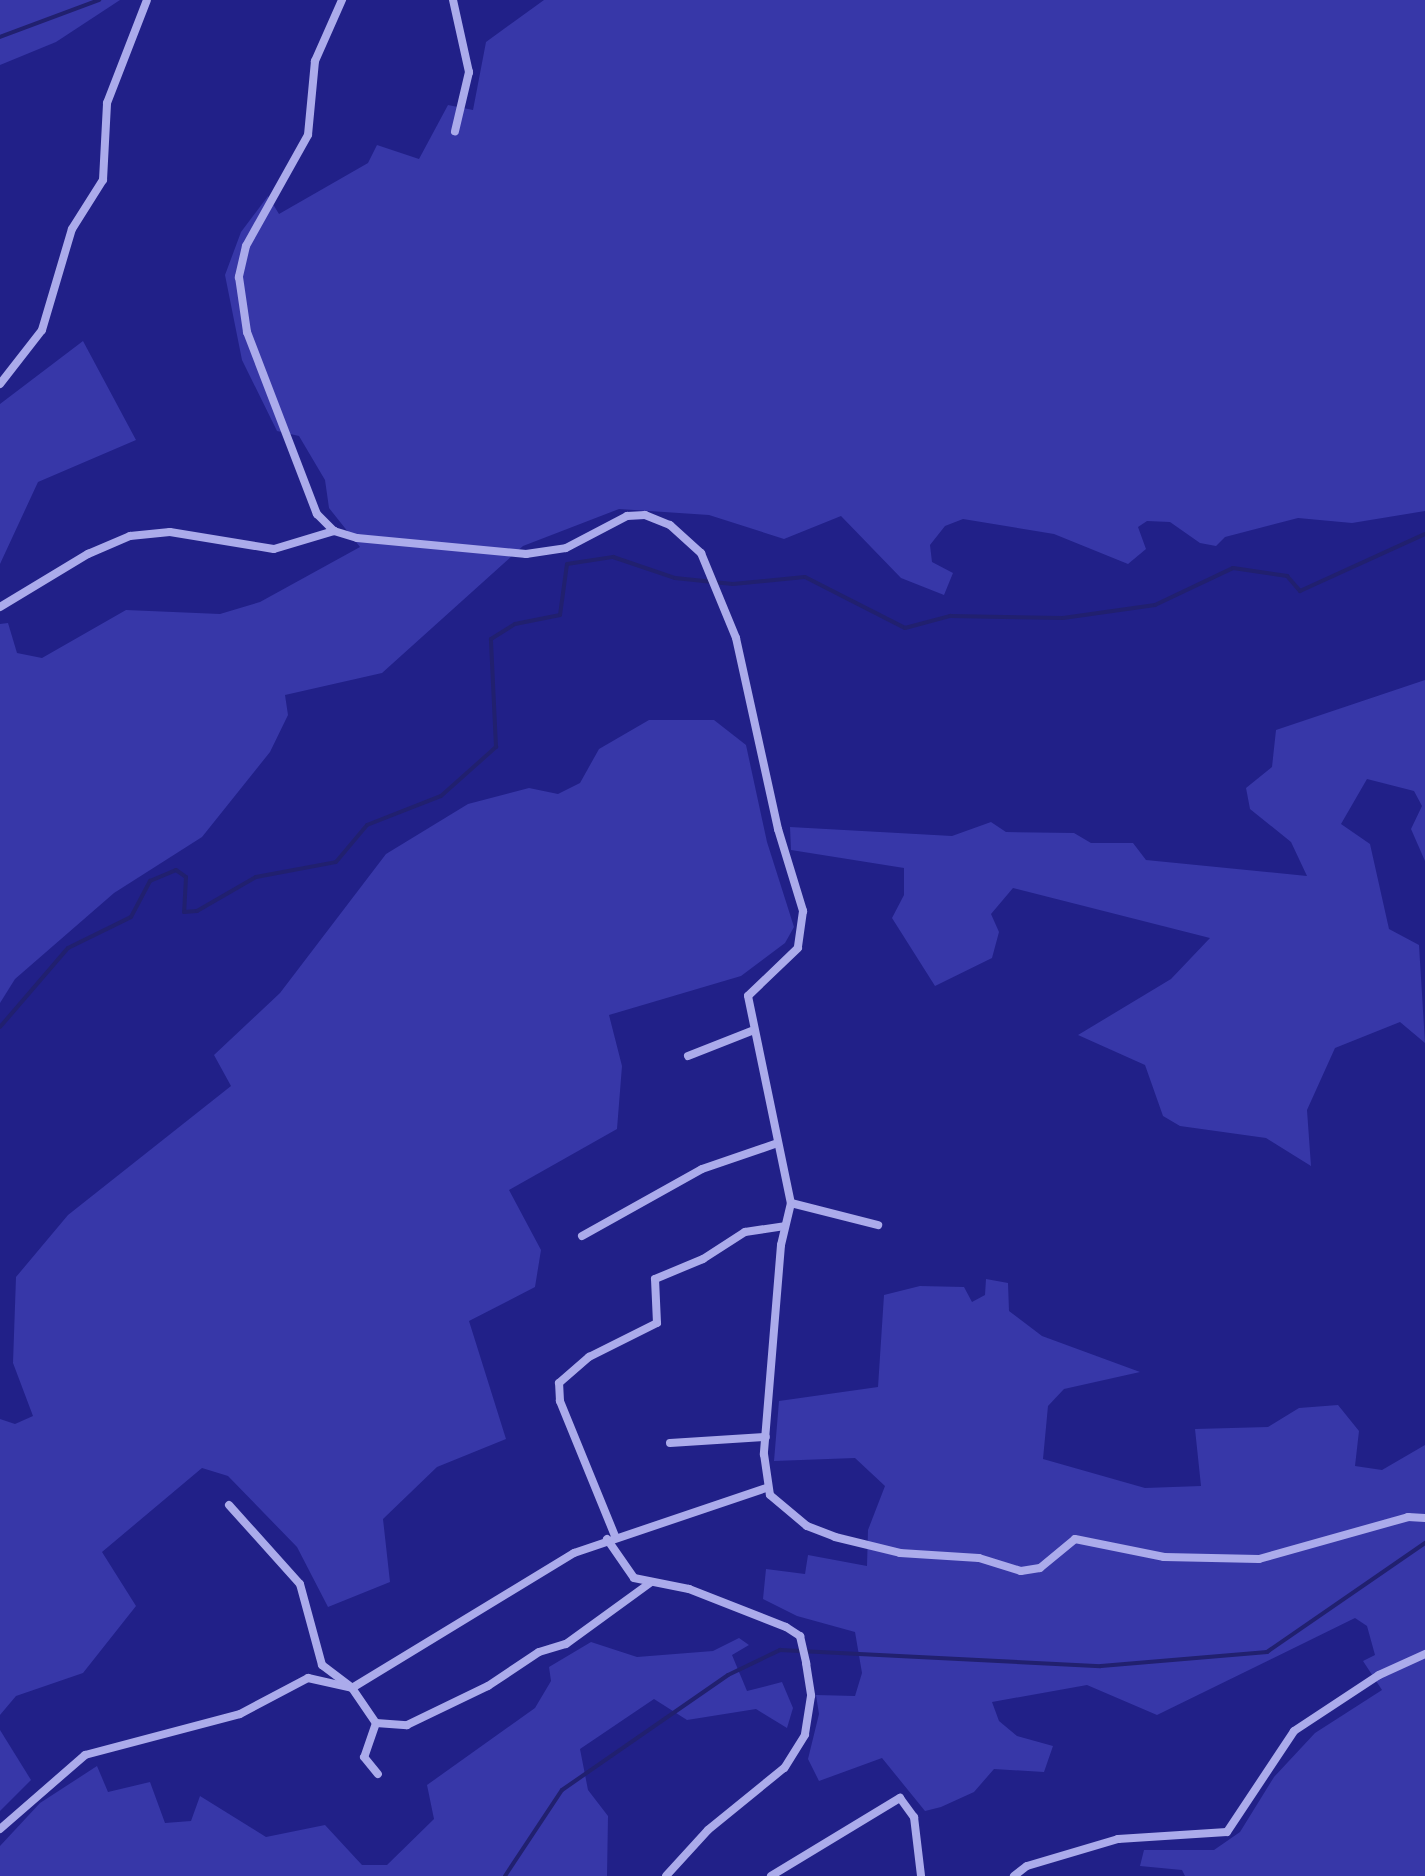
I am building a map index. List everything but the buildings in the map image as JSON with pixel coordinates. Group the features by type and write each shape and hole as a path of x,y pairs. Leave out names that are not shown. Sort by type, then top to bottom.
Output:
{"street":[{"path":"0,384 42,330 72,229 103,180 107,103 147,0"},
{"path":"334,531 310,499 254,352 239,277 246,246 308,135 315,61 342,0"},
{"path":"453,0 469,72 455,131"},
{"path":"0,607 88,554 130,536 170,532 274,549 334,531 526,554 566,548 627,516 645,515 680,533 709,567 718,591 803,911 798,948 748,996 791,1203 785,1226 766,1437 766,1488 807,1526 827,1535 900,1553 979,1558 1021,1571 1040,1568 1075,1539 1164,1557 1248,1559 1295,1552 1408,1517 1425,1518"},
{"path":"688,1056 754,1030"},
{"path":"582,1236 702,1169 778,1143"},
{"path":"791,1203 878,1225"},
{"path":"666,1876 708,1830 784,1768 805,1735 811,1696 806,1663 800,1636 689,1589 650,1583 626,1571 560,1401 559,1383 589,1357 657,1323 655,1279 703,1259 745,1232 785,1226"},
{"path":"670,1443 766,1437"},
{"path":"0,1829 85,1755 240,1714 308,1678 352,1688 611,1537 766,1488"},
{"path":"229,1505 294,1574 322,1665 352,1688 376,1723"},
{"path":"376,1723 407,1725 488,1686 539,1652 566,1644 650,1583"},
{"path":"1013,1876 1027,1866 1118,1839 1227,1832 1294,1731 1379,1675 1425,1654"},
{"path":"376,1723 364,1757 378,1774"},
{"path":"771,1876 900,1798 914,1817 921,1876"}],"shaded area":[{"path":"0,0 120,0 56,42 0,65"},
{"path":"544,0 1425,0 1425,511 1352,523 1298,518 1225,537 1216,546 1200,543 1170,522 1147,521 1138,527 1146,549 1128,564 1054,534 963,519 945,526 930,545 932,562 953,573 944,595 901,578 841,516 784,539 709,515 619,509 523,546 382,673 285,695 288,715 270,752 202,837 114,893 15,979 0,1003 0,624 8,623 17,653 42,658 126,610 220,614 260,602 360,547 329,508 325,480 299,436 277,431 242,360 225,275 241,232 268,196 279,214 368,163 377,145 419,159 448,105 473,110 486,42"},
{"path":"83,341 136,440 38,482 0,564 0,404"},
{"path":"1425,680 1425,861 1411,829 1422,806 1414,791 1367,779 1341,824 1370,844 1389,929 1419,945 1425,1043 1400,1022 1335,1048 1307,1110 1311,1166 1266,1138 1180,1126 1163,1116 1145,1065 1078,1035 1171,979 1210,938 1013,888 991,914 999,932 992,958 935,986 892,918 904,895 904,868 791,850 790,827 952,836 991,822 1006,832 1074,833 1091,843 1133,843 1146,860 1307,876 1291,842 1250,809 1246,788 1272,767 1276,730"},
{"path":"649,720 714,720 746,745 767,842 794,927 785,943 741,976 609,1015 622,1066 617,1129 509,1190 541,1250 535,1287 469,1321 506,1439 437,1467 383,1519 390,1582 328,1607 297,1547 228,1476 202,1468 102,1552 136,1606 83,1673 16,1696 0,1715 0,1419 15,1424 33,1416 13,1363 16,1277 68,1215 231,1086 214,1055 280,993 386,854 468,804 529,788 558,794 580,783 599,749"},
{"path":"986,1279 1008,1283 1009,1311 1042,1336 1140,1372 1064,1389 1048,1406 1043,1459 1145,1488 1201,1486 1195,1429 1268,1427 1299,1408 1338,1405 1359,1431 1355,1466 1382,1470 1425,1445 1425,1876 1185,1876 1182,1870 1140,1866 1144,1850 1214,1850 1240,1832 1274,1777 1315,1733 1382,1690 1363,1661 1375,1655 1367,1626 1355,1618 1157,1715 1087,1685 992,1702 999,1721 1017,1736 1053,1746 1044,1772 994,1769 974,1792 941,1807 925,1811 882,1758 819,1781 808,1759 819,1714 816,1695 855,1696 862,1673 855,1632 797,1616 763,1599 766,1569 805,1574 808,1555 867,1566 868,1530 885,1486 855,1458 774,1461 779,1401 878,1387 884,1295 920,1286 964,1287 972,1302 985,1295"},
{"path":"739,1638 749,1645 732,1655 747,1691 782,1682 793,1708 787,1728 756,1709 687,1720 654,1699 580,1749 588,1790 608,1816 607,1876 0,1876 0,1846 40,1803 97,1766 108,1792 150,1782 165,1823 191,1821 200,1796 266,1837 325,1825 362,1865 387,1865 434,1819 427,1785 535,1708 551,1681 549,1667 591,1642 637,1657 713,1651"},
{"path":"0,1730 31,1780 0,1811"}],"waterway":[{"path":"0,37 99,0"},
{"path":"0,1027 68,948 131,917 150,881 176,870 186,877 184,912 197,911 256,877 336,862 367,825 441,796 496,747 491,639 515,624 560,615 567,564 613,557 675,578 733,584 805,577 905,628 950,616 1063,618 1155,605 1233,568 1287,576 1300,591 1425,534"},
{"path":"505,1876 562,1790 728,1675 780,1650 1101,1666 1267,1652 1425,1543"}]}
